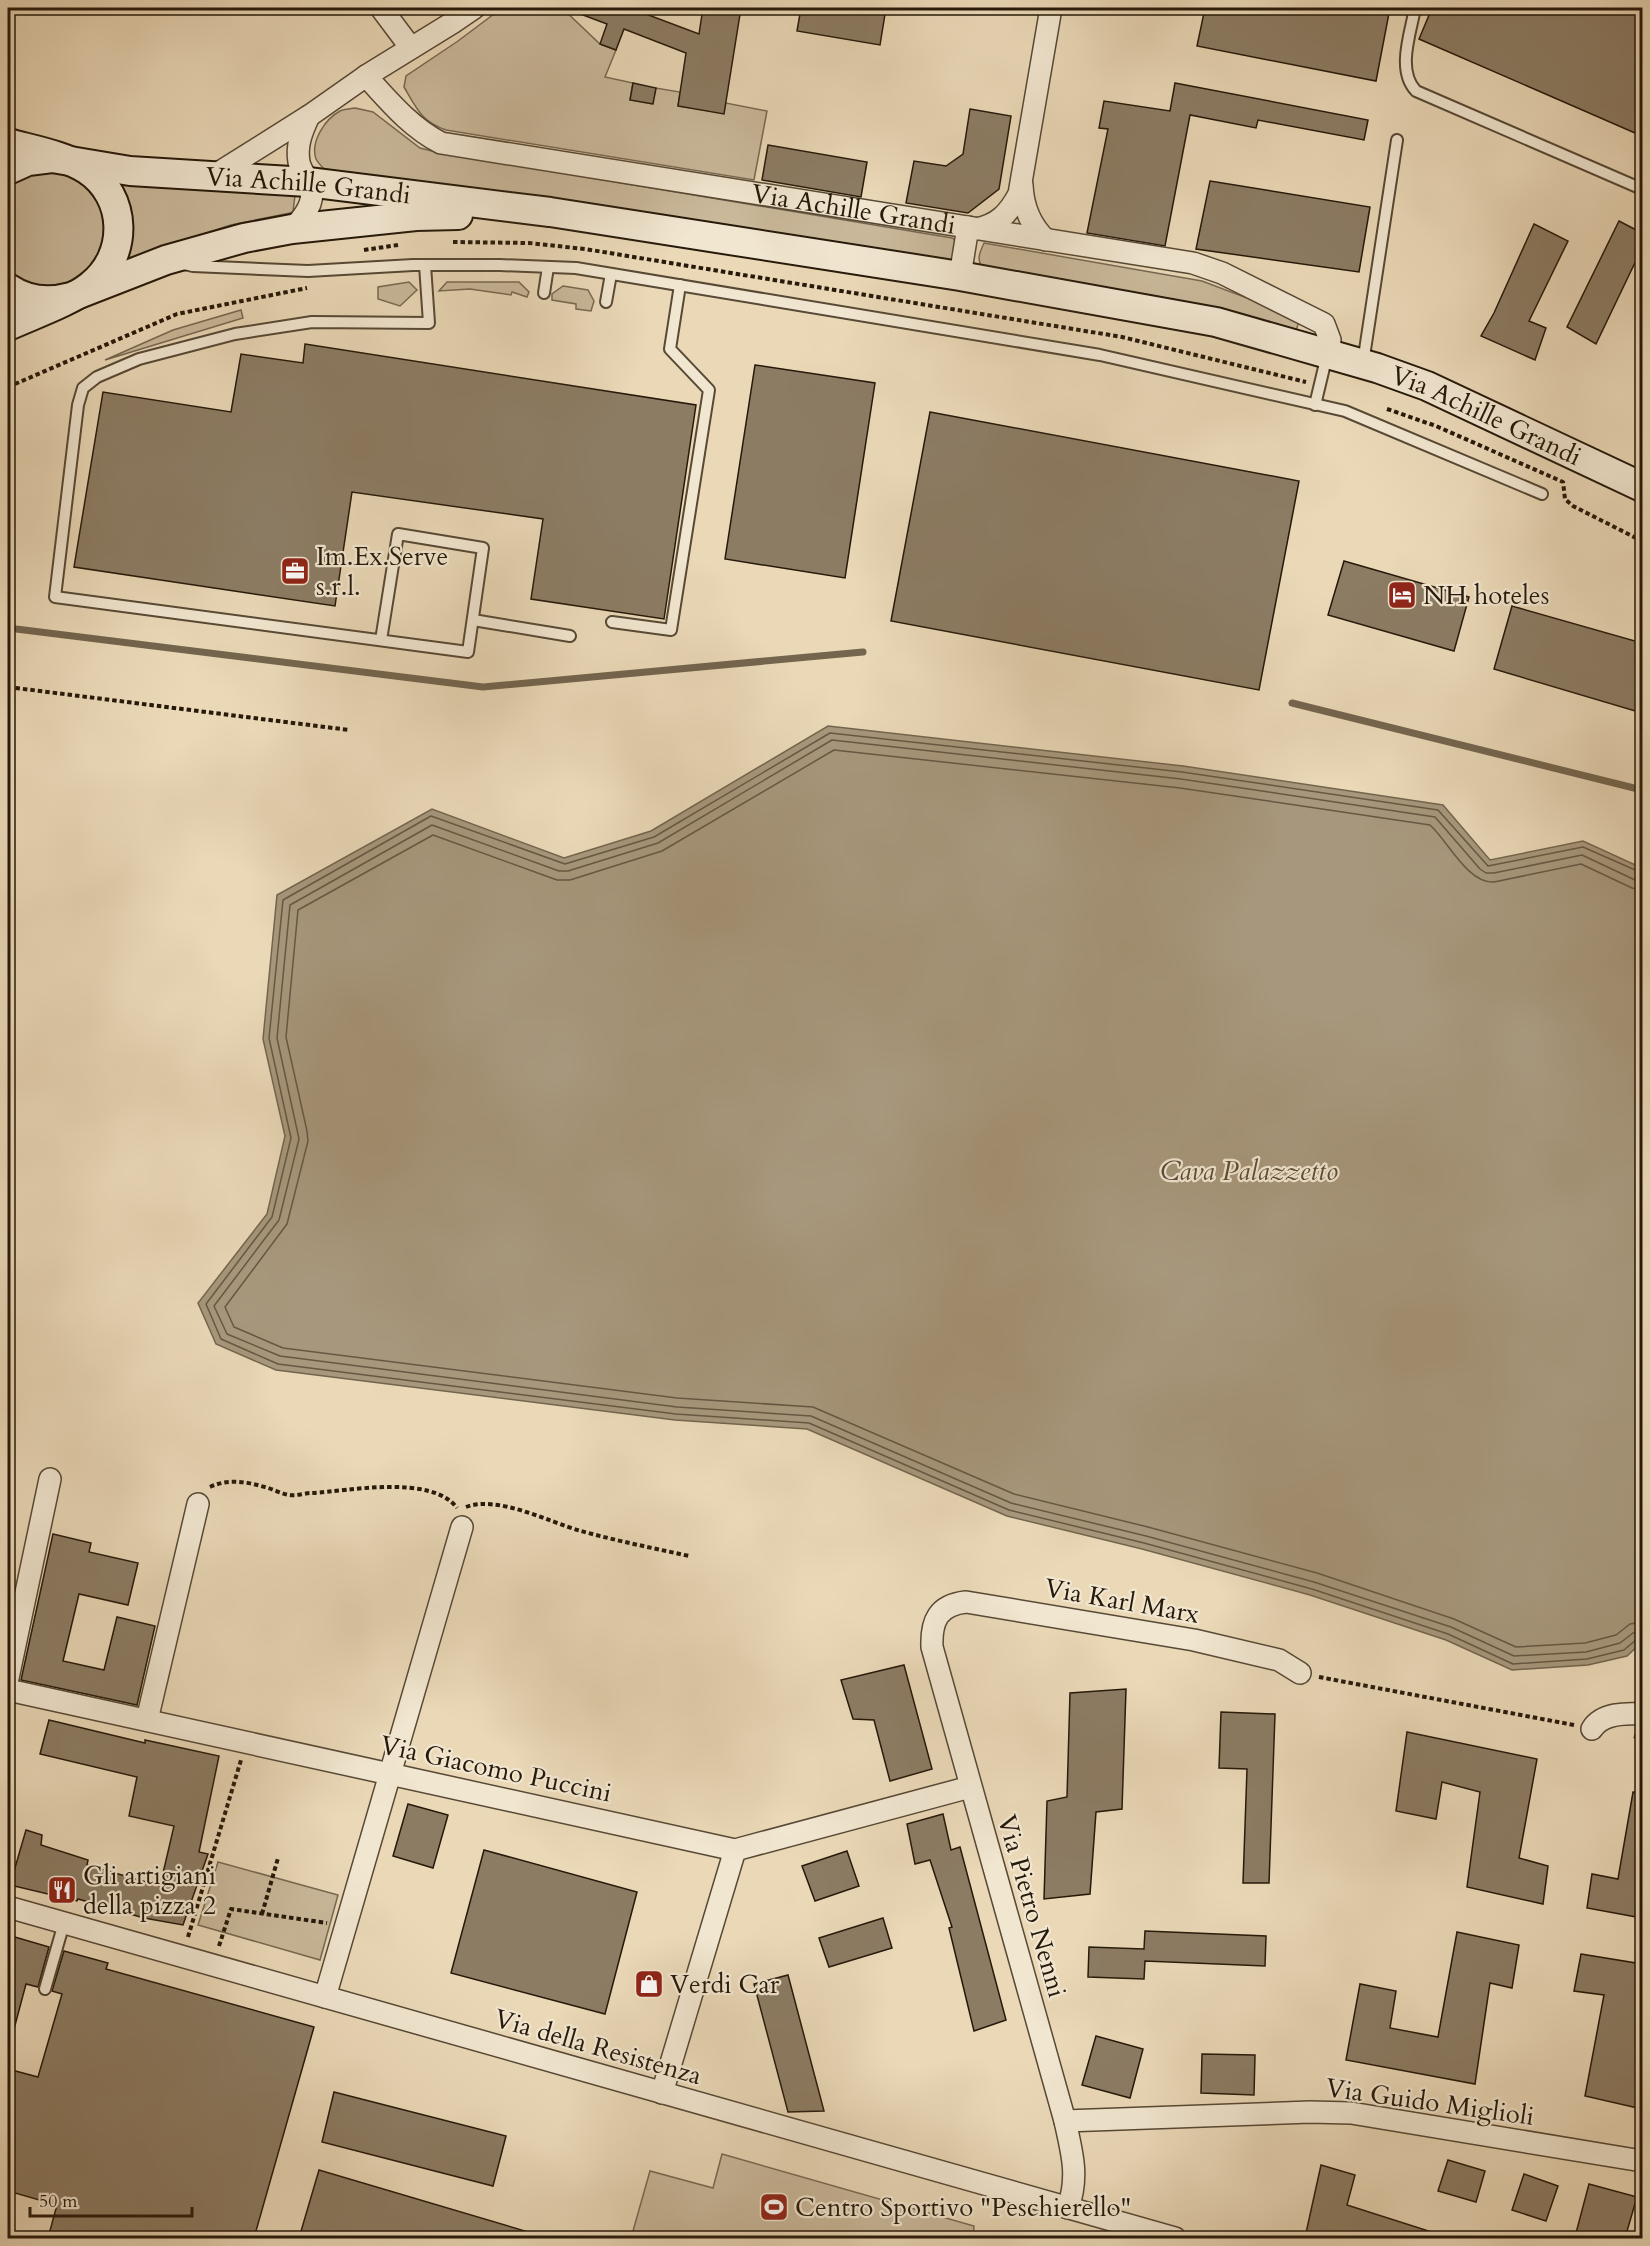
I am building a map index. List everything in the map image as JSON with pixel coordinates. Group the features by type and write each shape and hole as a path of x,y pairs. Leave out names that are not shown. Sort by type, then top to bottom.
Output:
{"main road":[{"path":"8,143 67,160"},
{"name":"Via Achille Grandi","path":"8,170 38,159 67,160 130,171 308,182 550,212 960,276 1216,322 1363,364 1428,386 1642,487"},
{"name":"Via Achille Grandi","path":"67,160 82,167 100,181 112,199 118,221 118,243 111,262 98,280 76,295"},
{"name":"Via Achille Grandi","path":"8,288 23,296 39,300 57,300 76,295 166,260 244,238 292,229 416,216 550,212"},
{"path":"8,326 76,295"}],"street":[{"path":"381,8 411,48"},
{"path":"212,177 474,8"},
{"path":"960,276 972,228 987,227 1005,215 1014,205 1022,185 1051,8"},
{"name":"Via Achille Grandi","path":"366,76 423,134 441,143 1193,263 1222,273 1324,324 1330,340 1327,354"},
{"path":"292,229 303,217 309,204 311,191 301,171 298,148 309,116"},
{"path":"1022,185 1026,211 1036,231 1046,240"},
{"path":"8,1678 50,1479"},
{"path":"147,1720 198,1504"},
{"path":"325,1997 462,1527"},
{"name":"Via Karl Marx","path":"935,1619 944,1608 966,1602 1194,1640 1270,1658 1288,1664 1300,1673"},
{"name":"Via Pietro Nenni","path":"935,1619 931,1632 932,1647 1065,2121 1075,2173 1074,2190 1068,2208"},
{"name":"Via Giacomo Puccini","path":"8,1690 735,1850 970,1787"},
{"path":"1592,1729 1595,1723 1611,1716 1642,1714"},
{"path":"662,2093 735,1850"},
{"name":"Via della Resistenza","path":"8,1907 1174,2238"},
{"name":"Via Guido Miglioli","path":"1065,2121 1298,2112 1351,2113 1642,2161"}],"lane":[{"path":"1415,8 1406,61 1410,84 1416,90 1642,189"},
{"path":"1363,364 1397,140"},
{"path":"166,260 193,266 308,271 425,265 576,268 1100,354 1345,411 1542,494"},
{"path":"381,640 398,534 483,548 468,652 55,597 72,450 78,405 83,388 97,377 139,359 235,334 312,322 429,323 425,265"},
{"path":"543,293 548,267"},
{"path":"606,302 611,274"},
{"path":"612,622 671,630 709,390 670,349 680,285"},
{"path":"1315,405 1327,354"},
{"path":"473,620 570,636"},
{"path":"45,1989 64,1923"}],"path":[{"path":"446,242 529,243 585,249 1122,337 1319,386"},
{"path":"363,269 362,250 402,244"},
{"path":"8,387 177,314 316,287"},
{"path":"1383,408 1436,426 1563,482 1565,499 1573,506 1642,541"},
{"path":"8,687 349,730"},
{"path":"198,1504 204,1491 226,1481 249,1483 291,1495 405,1487 437,1494 455,1505 460,1511 475,1504 505,1506 583,1532 689,1556"},
{"path":"1300,1673 1592,1729"},
{"path":"1632,1736 1642,1738"},
{"path":"182,1957 246,1742"},
{"path":"262,1914 278,1858"},
{"path":"212,1965 231,1909 346,1926"}],"shaded area":[{"path":"502,8 562,8 600,44 616,50 605,77 633,83 630,100 652,104 656,88 680,92 678,106 723,113 726,103 767,111 754,180 446,130 431,123 420,113 404,87 406,76"},
{"path":"355,108 373,112 420,148 436,152 952,238 956,240 955,255 951,261 325,170 317,160 315,152 317,138 324,125 334,115 342,110"},
{"path":"54,171 83,184 99,202 105,219 104,236 99,253 90,267 76,279 60,286 41,287 23,282 8,272 8,187 29,174"},
{"path":"122,182 292,193 295,196 293,211 290,213 231,225 129,258 126,256"},
{"path":"984,243 1202,281 1300,318 1296,331 984,270 979,257"},
{"path":"409,282 417,290 400,306 378,299 378,287"},
{"path":"447,282 519,282 529,292 527,297 512,292 511,295 470,289 439,291"},
{"path":"563,286 588,290 594,301 591,311 576,309 576,304 552,300 552,294"},
{"path":"241,310 243,318 105,360 173,330"},
{"path":"218,1862 338,1895 320,1960 198,1925"},
{"name":"Centro Sportivo \"Peschierello\"","path":"722,2154 974,2226 973,2238 631,2238 650,2171 713,2188"}],"water":[{"name":"Cava Palazzetto","path":"828,726 1183,766 1443,805 1490,860 1583,841 1642,868 1642,1642 1627,1656 1588,1665 1512,1670 1446,1640 1310,1595 1142,1549 1007,1516 807,1429 675,1420 276,1370 216,1344 198,1303 267,1214 285,1136 263,1039 277,895 432,809 564,858 651,831"}],"building":[{"path":"567,8 630,8 699,34 703,8 741,8 724,114 678,106 686,53 624,29 616,50 600,44 607,24"},
{"path":"801,8 886,8 880,45 797,31"},
{"path":"1205,8 1390,8 1376,81 1197,46"},
{"path":"1432,8 1642,8 1642,136 1419,39"},
{"path":"633,83 656,88 653,104 630,100"},
{"path":"1175,83 1368,120 1364,140 1258,120 1256,128 1190,115 1165,246 1087,233 1108,129 1099,128 1104,101 1170,111"},
{"path":"970,109 1011,116 999,189 968,213 906,203 914,161 946,166 963,154"},
{"path":"768,145 867,162 861,197 762,180"},
{"path":"1210,181 1370,207 1359,272 1196,249"},
{"path":"1619,221 1642,233 1642,248 1596,344 1567,327"},
{"path":"1534,224 1568,241 1529,321 1546,328 1535,360 1481,336 1494,313"},
{"path":"305,344 696,405 664,619 531,599 543,519 352,492 335,606 74,567 103,392 231,412 241,354 303,363"},
{"path":"755,365 875,383 845,578 725,559"},
{"path":"930,412 1299,481 1259,690 891,621"},
{"path":"1344,561 1469,597 1454,651 1328,615"},
{"path":"1512,606 1642,643 1642,713 1494,669"},
{"path":"53,1534 91,1543 89,1552 138,1563 128,1605 79,1594 63,1661 104,1670 117,1617 155,1626 137,1705 21,1680"},
{"path":"904,1665 932,1769 890,1781 874,1720 853,1719 841,1680"},
{"path":"1126,1689 1122,1809 1096,1812 1090,1894 1044,1899 1047,1801 1067,1797 1070,1693"},
{"path":"1221,1712 1275,1714 1269,1883 1243,1883 1247,1769 1219,1768"},
{"path":"49,1720 145,1743 145,1740 219,1756 199,1852 208,1854 183,1925 144,1918 78,1899 77,1901 10,1885 26,1830 42,1835 41,1845 88,1860 87,1865 160,1886 174,1826 129,1816 137,1777 40,1754"},
{"path":"1407,1732 1537,1759 1519,1858 1548,1866 1543,1904 1467,1887 1480,1792 1442,1782 1436,1819 1396,1811"},
{"path":"1633,1792 1642,1793 1642,1918 1587,1908 1592,1874 1618,1879"},
{"path":"408,1804 448,1815 433,1868 393,1856"},
{"path":"943,1814 951,1850 960,1847 1006,2020 974,2031 949,1928 952,1927 930,1860 915,1864 907,1824"},
{"path":"484,1850 637,1892 605,2014 451,1973"},
{"path":"847,1851 859,1886 815,1901 802,1866"},
{"path":"883,1918 892,1948 829,1967 819,1938"},
{"path":"1145,1931 1266,1936 1265,1966 1145,1961 1144,1979 1088,1977 1089,1947 1144,1949"},
{"path":"1457,1932 1519,1945 1512,1988 1490,1983 1475,2084 1346,2060 1360,1984 1396,1991 1390,2028 1438,2037"},
{"path":"8,1935 49,1947 38,1987 26,1984 13,2033 8,2032"},
{"path":"64,1951 108,1963 106,1969 314,2027 254,2238 48,2238 57,2205 8,2191 8,2069 38,2077 62,1994 52,1991"},
{"path":"1581,1954 1642,1964 1642,2032 1636,2064 1642,2065 1642,2109 1585,2096 1604,1995 1574,1991"},
{"path":"788,1975 824,2111 788,2112 754,1984"},
{"path":"1096,2036 1143,2049 1130,2098 1082,2085"},
{"path":"1202,2054 1255,2055 1254,2095 1201,2093"},
{"path":"334,2092 506,2136 493,2186 322,2142"},
{"path":"1448,2160 1485,2171 1476,2202 1438,2191"},
{"path":"1321,2165 1355,2175 1347,2205 1441,2235 1440,2238 1330,2238 1306,2233"},
{"path":"319,2170 535,2234 535,2238 299,2238"},
{"path":"1524,2174 1558,2186 1546,2221 1512,2210"},
{"path":"1589,2184 1637,2197 1625,2238 1596,2238 1576,2233"}],"waterway":[{"path":"8,628 483,687 863,652"},
{"path":"1292,703 1642,790"}],"place":[{"name":"Im.Ex.Serve s.r.l.","path":"295,571"},
{"name":"NH hoteles","path":"1402,595"},
{"name":"Gli artigiani della pizza 2","path":"62,1890"},
{"name":"Verdi Car","path":"649,1984"},
{"name":"Centro Sportivo \"Peschierello\"","path":"774,2207"}]}
